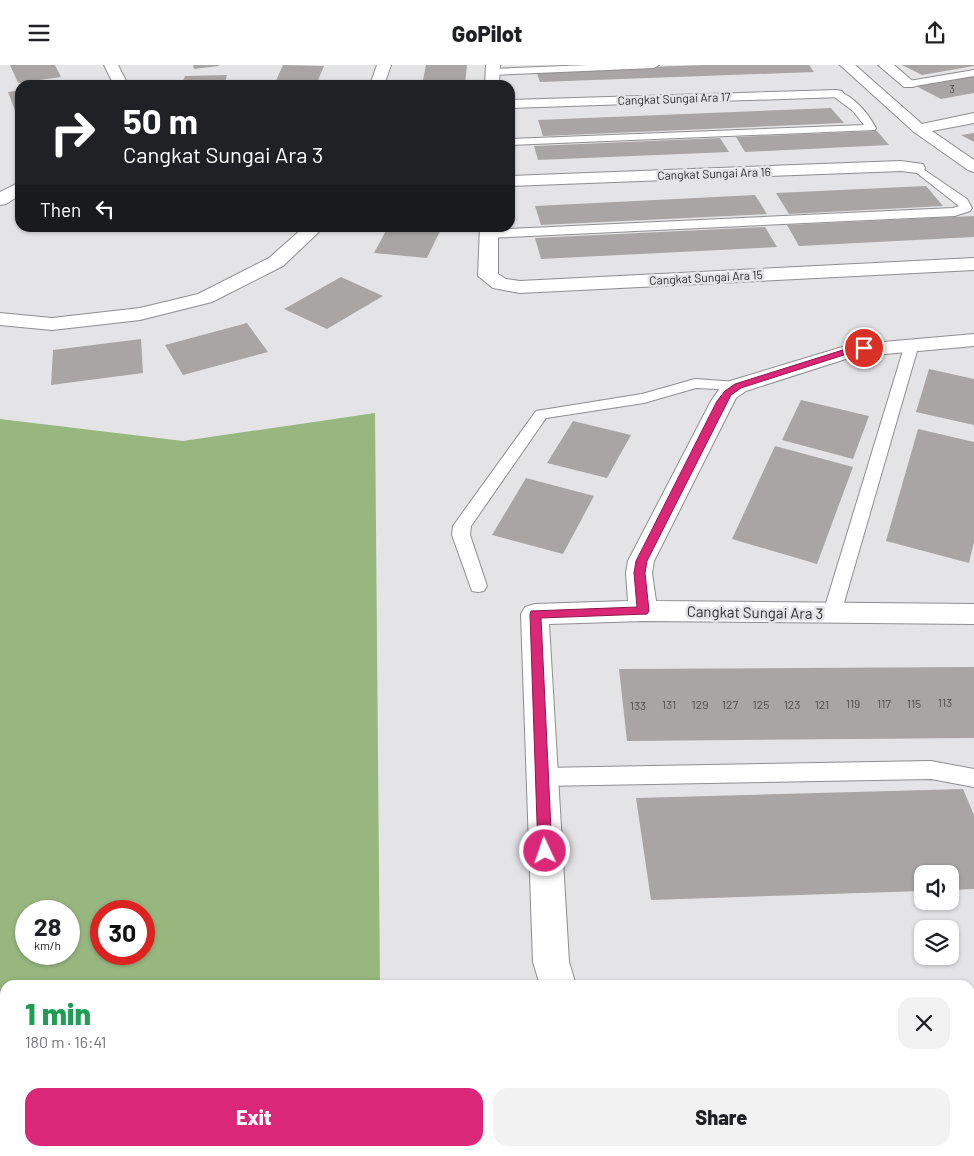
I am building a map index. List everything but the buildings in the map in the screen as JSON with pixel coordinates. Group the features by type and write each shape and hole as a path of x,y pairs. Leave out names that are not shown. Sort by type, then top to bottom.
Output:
{"street":[{"path":"112,65 119,80"},
{"path":"379,80 384,65"},
{"path":"847,65 919,129 974,167"},
{"path":"885,65 909,84"},
{"name":"Cangkat Sungai Ara 17","path":"515,104 837,94"},
{"path":"919,129 974,118"},
{"name":"Cangkat Sungai Ara 16","path":"515,181 901,166 917,168"},
{"path":"0,200 15,190"},
{"path":"0,319 52,324 140,315 205,298 276,262 309,232"},
{"name":"Cangkat Sungai Ara 15","path":"489,232 488,276 500,284 520,287 974,264"},
{"path":"643,611 639,573 641,561 722,401 728,393 738,386 849,351 974,340"},
{"name":"Cangkat Sungai Ara 3","path":"541,777 535,614 643,611 974,614"},
{"path":"541,777 550,962 556,980"}],"lane":[{"path":"493,74 654,65"},
{"path":"909,84 974,73"},
{"path":"515,142 871,128 868,122 845,98 837,94"},
{"path":"515,230 955,212 966,208 963,202 917,168"},
{"path":"832,613 912,344"},
{"path":"478,586 461,535 462,526 541,414 644,398 695,383 738,386"},
{"path":"541,777 931,770 974,778"}],"green space":[{"path":"375,413 380,980 0,980 0,419 183,441"}],"route":[{"path":"545,851 535,614 643,611 639,573 641,561 722,401 728,393 738,386 864,348"}]}
